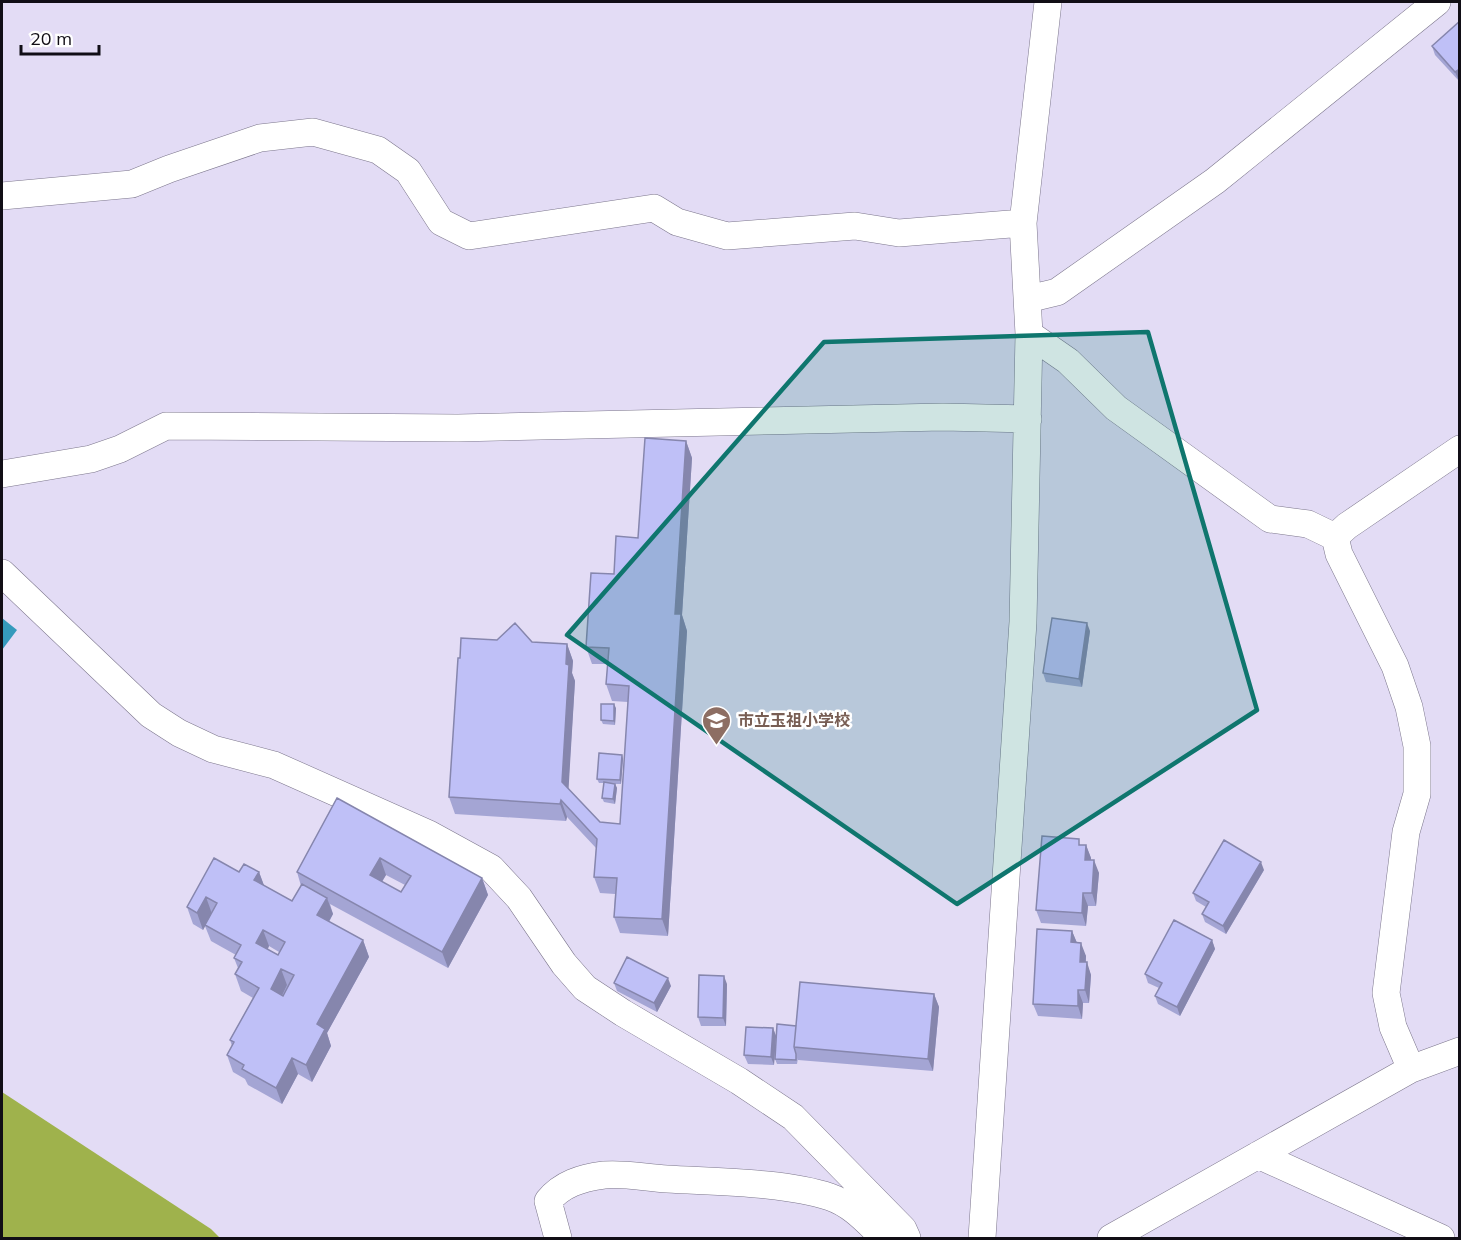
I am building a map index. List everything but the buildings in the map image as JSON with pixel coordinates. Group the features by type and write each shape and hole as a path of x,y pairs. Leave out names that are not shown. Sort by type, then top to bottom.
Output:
{"street":[{"path":"982,1239 1023,622 1029,334 1023,223 1048,2"},
{"path":"1028,299 1058,292 1215,181 1437,2"},
{"path":"2,196 132,184 169,168 260,138 313,132 378,150 408,171 441,222 469,236 654,208 677,222 727,236 855,226 899,233 1023,223"},
{"path":"1029,334 1068,361 1116,408 1270,519 1308,524 1335,537"},
{"path":"2,474 91,459 120,449 166,426 458,428 943,417 1028,418"},
{"path":"1335,537 1347,526 1460,449"},
{"path":"1335,537 1339,554 1395,666 1409,707 1417,746 1417,794 1406,832 1386,993 1393,1027 1411,1069"},
{"path":"2,573 151,715 179,733 213,749 274,765 429,834 491,867 519,898 564,964 585,988 739,1081 793,1117 903,1229 908,1239"},
{"path":"1111,1239 1411,1069 1460,1051"},
{"path":"1258,1155 1441,1239"},
{"path":"558,1239 548,1201 558,1189 604,1175 762,1185 800,1190 830,1197 854,1209 884,1239"}],"highlighted area":[{"path":"1148,332 1257,710 957,904 567,635 824,342"}],"green space":[{"path":"2,1092 211,1229 220,1238 2,1238"}],"water":[{"path":"2,618 17,630 2,650"}],"place":[{"name":"市立玉祖小学校","path":"717,746"}]}
